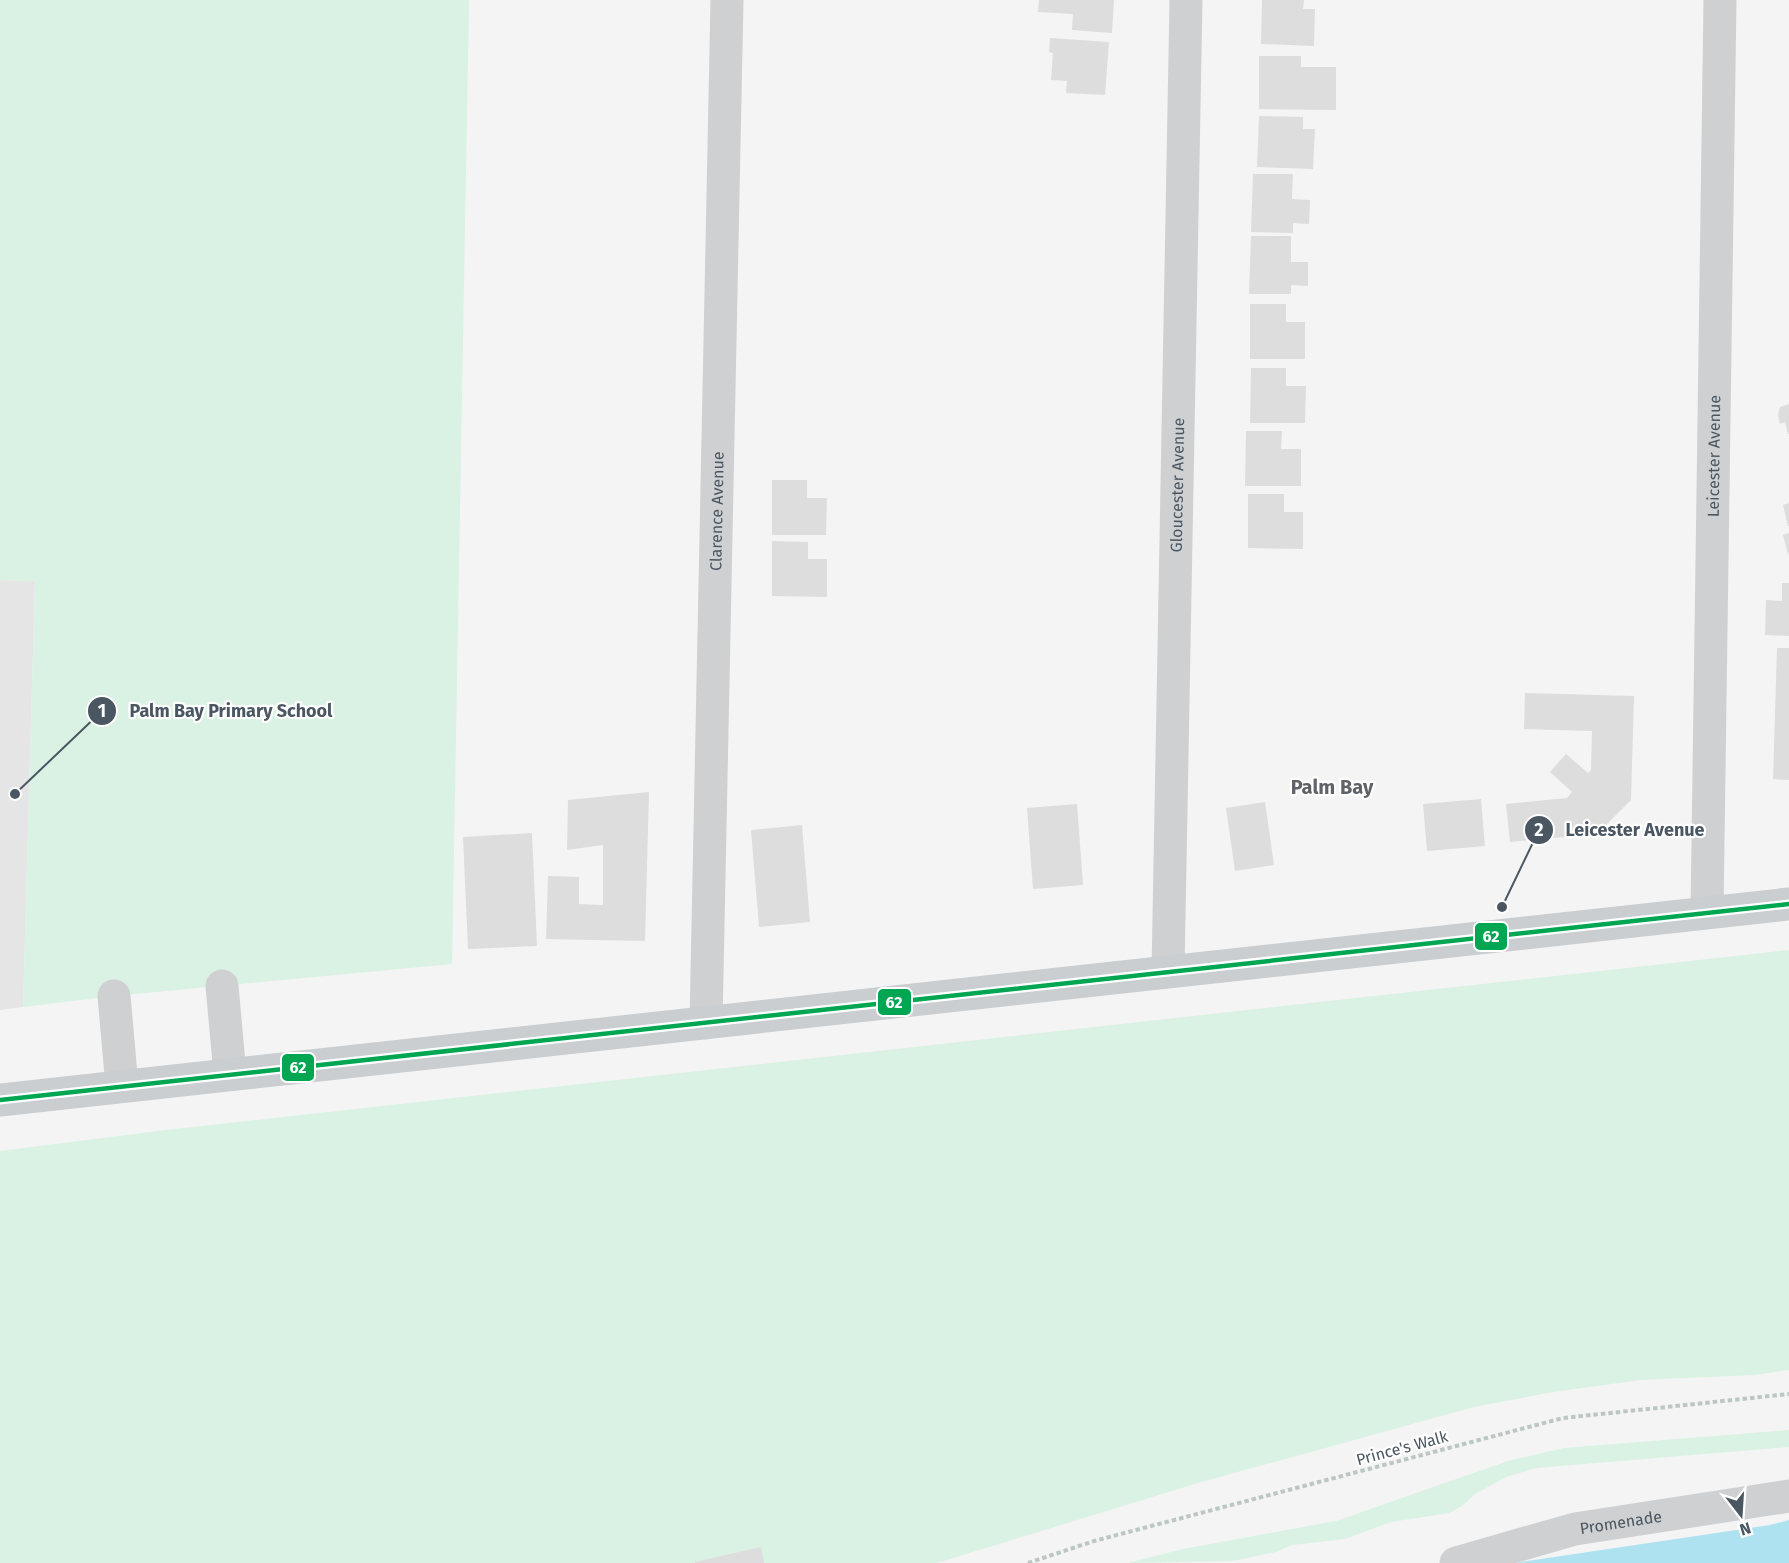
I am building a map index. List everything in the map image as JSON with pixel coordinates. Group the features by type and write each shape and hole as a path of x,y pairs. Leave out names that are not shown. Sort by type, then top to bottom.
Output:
{"main road":[{"path":"0,1100 1789,903"}],"street":[{"name":"Clarence Avenue","path":"706,1023 727,0"},
{"name":"Gloucester Avenue","path":"1168,971 1186,0"},
{"name":"Leicester Avenue","path":"1707,912 1720,0"},
{"path":"222,986 230,1074"},
{"path":"114,996 122,1086"},
{"name":"Promenade","path":"1456,1563 1575,1529 1789,1496"}],"path":[{"name":"Prince's Walk","path":"1028,1563 1094,1541 1563,1418 1789,1394"}],"shaded area":[{"path":"0,580 35,581 23,1007 0,1010"}],"green space":[{"path":"0,0 469,0 452,964 114,996 23,1007 35,582 0,580"},
{"path":"1789,950 1789,1370 1754,1375 1641,1380 1553,1392 1474,1407 1198,1483 937,1563 0,1563 0,1151 166,1130"},
{"path":"1789,1430 1789,1447 1536,1468 1506,1477 1475,1494 1462,1506 1449,1513 1391,1522 1345,1539 1292,1545 1276,1552 1233,1561 1128,1563 1183,1549 1336,1521 1508,1461 1564,1448"}],"water":[{"path":"1789,1520 1789,1563 1514,1563 1770,1525"}],"building":[{"path":"1039,0 1114,0 1112,33 1072,30 1073,14 1038,12"},
{"path":"1262,0 1304,0 1303,9 1315,9 1314,46 1261,44"},
{"path":"1050,38 1109,42 1105,95 1066,93 1067,81 1051,80 1053,53 1049,52"},
{"path":"1259,56 1301,56 1301,67 1336,67 1336,110 1259,109"},
{"path":"1259,116 1303,117 1303,129 1315,129 1313,169 1257,167"},
{"path":"1253,174 1293,174 1292,199 1310,200 1309,224 1293,223 1293,233 1251,232"},
{"path":"1251,236 1291,236 1291,262 1308,262 1308,286 1291,285 1291,294 1249,294"},
{"path":"1250,304 1286,304 1286,322 1305,322 1305,359 1250,359"},
{"path":"1251,368 1286,368 1286,386 1306,386 1305,423 1250,423"},
{"path":"1789,404 1788,434 1785,422 1780,424 1778,415 1780,407"},
{"path":"1246,431 1282,431 1281,449 1301,449 1301,486 1245,486"},
{"path":"772,480 807,480 807,498 827,498 826,535 772,535"},
{"path":"1248,494 1284,494 1284,512 1303,512 1303,549 1248,548"},
{"path":"1789,503 1789,526 1788,526 1783,505"},
{"path":"1789,533 1789,553 1788,554 1783,535"},
{"path":"772,541 808,542 808,559 827,559 827,597 772,596"},
{"path":"1782,583 1789,583 1789,636 1765,635 1766,600 1782,601"},
{"path":"1777,648 1789,648 1789,780 1773,779"},
{"path":"1525,693 1634,696 1631,800 1597,834 1510,842 1506,804 1567,798 1572,792 1550,772 1566,754 1588,773 1591,770 1592,731 1524,729"},
{"path":"649,792 645,941 546,939 548,876 579,877 579,904 603,905 603,845 567,850 568,800"},
{"path":"1481,799 1485,846 1427,851 1423,804"},
{"path":"1265,802 1274,865 1235,871 1226,808"},
{"path":"1077,804 1083,885 1033,889 1027,808"},
{"path":"802,825 810,922 759,927 751,830"},
{"path":"532,833 537,946 468,949 463,837"},
{"path":"761,1547 764,1563 695,1563 695,1562"}],"transit line":[{"name":"62","path":"0,1100 1789,904"}],"place":[{"name":"Palm Bay Primary School","path":"15,794"},
{"name":"Leicester Avenue","path":"1502,907"}],"district":[{"name":"Palm Bay","path":"1332,787"}]}
